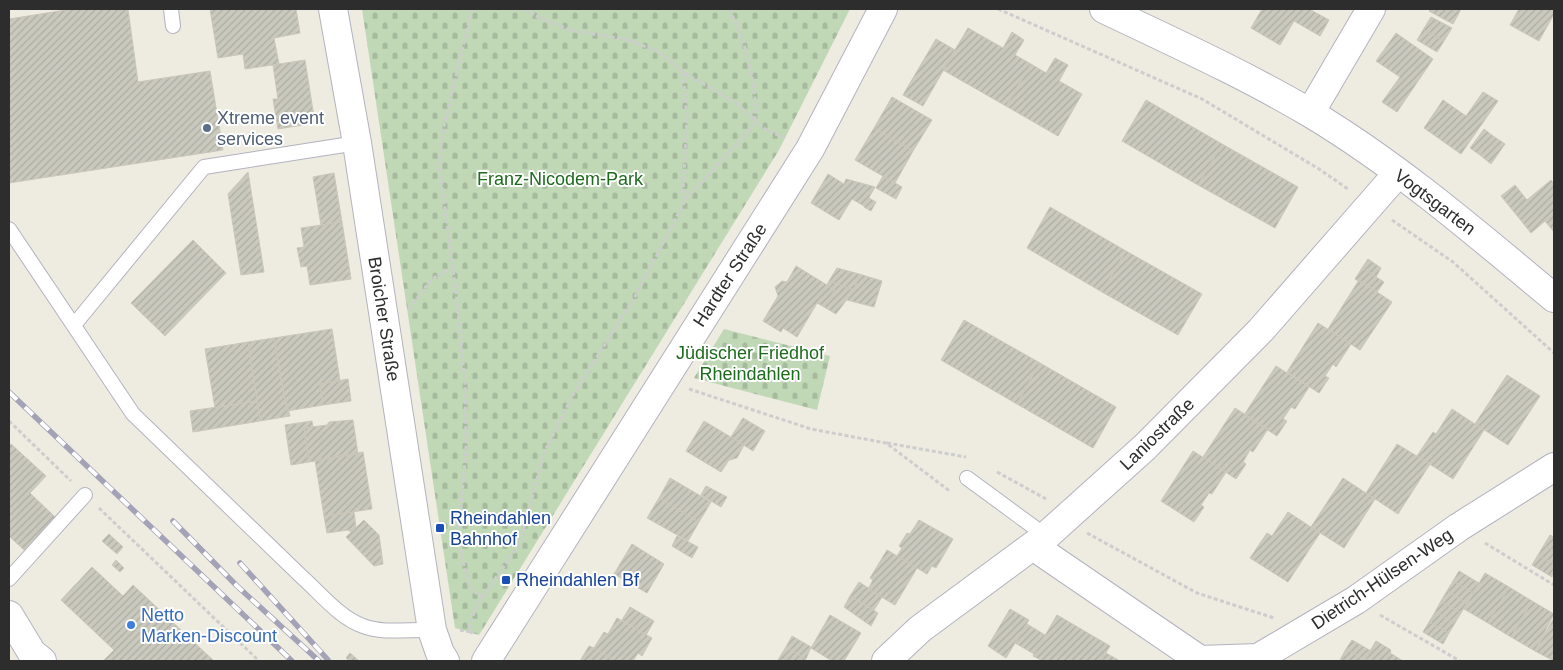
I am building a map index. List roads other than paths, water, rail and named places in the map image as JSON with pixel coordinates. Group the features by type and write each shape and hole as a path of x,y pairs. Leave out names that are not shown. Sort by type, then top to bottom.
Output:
{"street":[{"name":"Broicher Straße","path":"333,9 357,143 432,630 440,653 446,661"},
{"name":"Hardter Straße","path":"486,661 810,149 883,9"},
{"name":"Vogtsgarten","path":"1104,9 1198,54 1310,113 1398,173 1486,241 1554,298"},
{"path":"1310,113 1371,9"},
{"name":"Laniostraße","path":"886,661 920,629 1048,535 1145,447 1261,330 1398,173"},
{"name":"Dietrich-Hülsen-Weg","path":"1048,535 1200,660 1258,658 1356,600 1458,528 1554,467"},
{"path":"9,615 32,653 42,661"}],"lane":[{"path":"171,9 173,26"},
{"path":"74,325 204,167 357,143"},
{"path":"9,229 134,414 331,604 362,626 432,630"},
{"path":"967,478 1048,535"},
{"path":"9,579 85,495"}],"railway":[{"path":"9,392 292,661"},
{"path":"173,521 237,586 319,661"},
{"path":"240,563 329,661"}],"place":[{"name":"Xtreme event services","path":"207,128"},
{"name":"Rheindahlen Bahnhof","path":"440,528"},
{"name":"Rheindahlen Bf","path":"506,580"},
{"name":"Netto Marken-Discount","path":"131,625"}],"park label":[{"name":"Franz-Nicodem-Park","path":"560,179"},
{"name":"Jüdischer Friedhof Rheindahlen","path":"750,363"}]}
